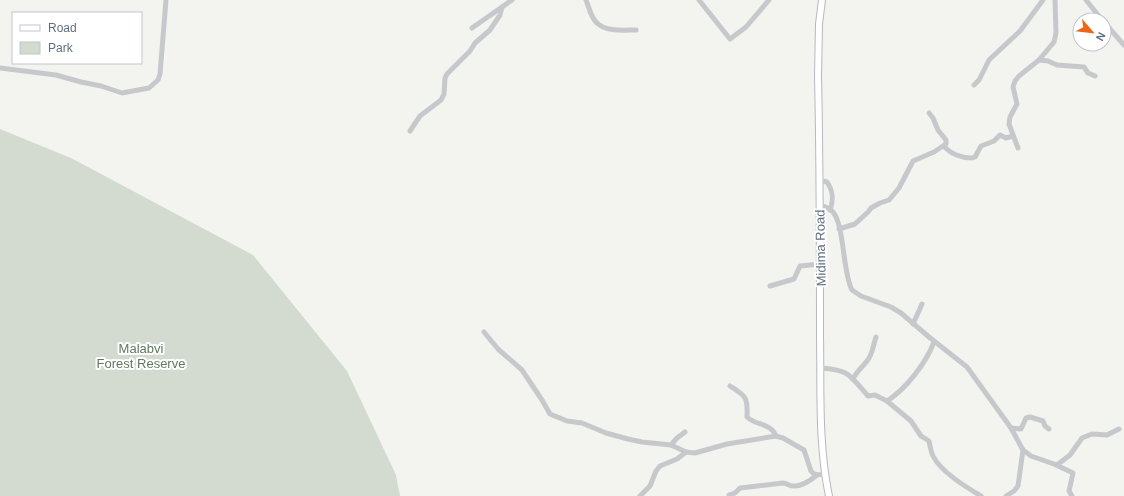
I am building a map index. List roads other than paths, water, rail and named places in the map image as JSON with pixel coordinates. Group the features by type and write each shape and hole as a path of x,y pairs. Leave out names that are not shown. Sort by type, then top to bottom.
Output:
{"main road":[{"name":"Midima Road","path":"821,0 818,48 821,430 824,474 829,496"}],"street":[{"path":"0,68 56,75 101,86 122,93 149,88 158,80 160,74 166,0"},
{"path":"472,28 512,0"},
{"path":"586,0 597,23 615,30 636,30"},
{"path":"698,0 730,39 746,27 769,0"},
{"path":"974,85 979,80 989,60 1020,30 1043,0"},
{"path":"1018,148 1009,120 1017,104 1013,87 1019,76 1039,60 1052,46 1056,38 1055,0"},
{"path":"1086,0 1096,12"},
{"path":"410,131 420,116 441,100 444,94 445,78 470,51 475,43 490,30 500,16 502,7"},
{"path":"1112,32 1124,46"},
{"path":"1039,60 1048,61 1057,65 1084,67 1088,73 1095,76"},
{"path":"840,229 855,224 871,208 889,200 899,188 913,161 944,146 946,140 938,130 929,113"},
{"path":"944,146 948,151 955,155 972,158 977,154 981,146 994,141 1000,135 1006,138 1013,136"},
{"path":"819,180 827,182 831,190 832,202 830,210"},
{"path":"819,205 830,210 835,216 840,229 848,276 854,293 891,307 967,367 1011,428 1023,450 1032,456 1057,465 1073,473 1069,491 1072,496"},
{"path":"770,286 794,279 800,266 820,264"},
{"path":"913,324 922,304"},
{"path":"484,332 498,350 522,370 550,414 567,421 582,423 628,440 671,444 686,452 695,453 727,444 776,436 802,448 807,455 811,471 813,474 817,475"},
{"path":"854,379 861,366 867,362 876,337"},
{"path":"887,401 900,391 914,375 930,352 934,342"},
{"path":"821,368 839,369 848,373 868,396 875,395 887,401 911,421 921,436 929,441 933,456 947,472 955,480 981,496"},
{"path":"730,386 742,394 746,399 748,404 747,417 753,422 767,426 774,430 776,436"},
{"path":"1011,428 1021,429 1026,418 1030,417 1043,421 1045,426 1049,429"},
{"path":"1057,465 1070,455 1082,438 1092,434 1107,435 1119,429"},
{"path":"671,444 685,432"},
{"path":"1006,496 1018,486 1023,450"},
{"path":"640,496 650,486 660,466 677,459 686,452"},
{"path":"729,495 735,493 740,488 783,483 792,486 798,485 805,483 817,475 824,474"}],"park label":[{"name":"Malabvi Forest Reserve","path":"141,356"}]}
